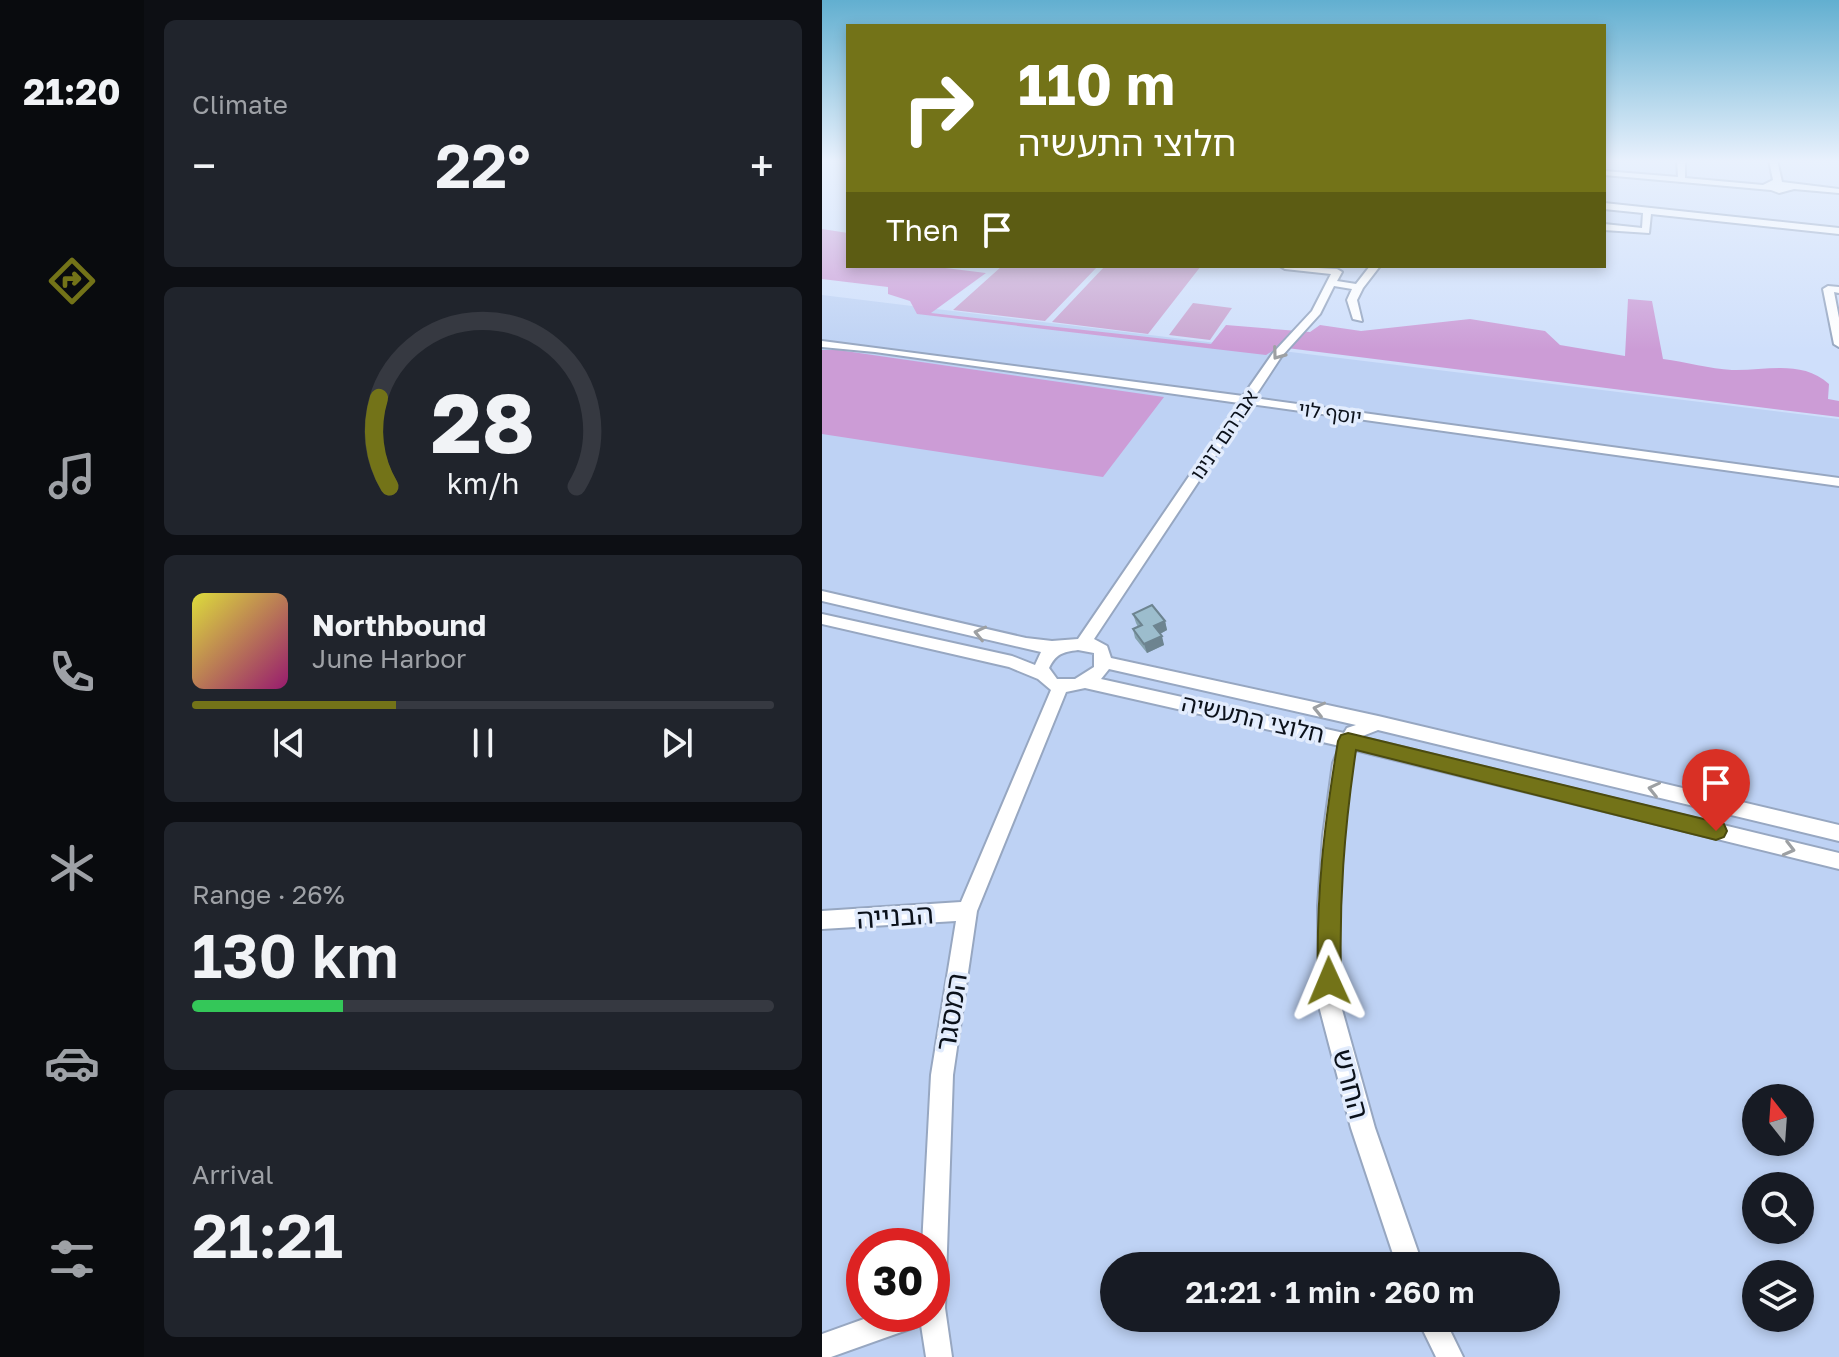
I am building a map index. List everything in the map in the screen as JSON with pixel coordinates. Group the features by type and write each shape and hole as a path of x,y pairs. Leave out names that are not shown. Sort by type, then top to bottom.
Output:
{"street":[{"path":"1606,227 1646,231 1646,223"},
{"path":"1769,223 1839,231"},
{"path":"1302,268 1337,272 1347,268"},
{"path":"1358,319 1352,300 1373,268"},
{"name":"אברהם דנינו","path":"1084,642 1277,355 1316,312 1337,272"},
{"path":"1332,283 1358,287"},
{"path":"1839,290 1828,289 1839,344"},
{"name":"יוסף לוי","path":"822,344 1839,482"},
{"path":"822,596 1026,644 1056,648 1084,642 1099,649 1103,662 1095,677 1086,682"},
{"path":"822,619 1012,662 1052,680"},
{"path":"1052,680 1044,661 1056,648"},
{"name":"חלוצי התעשיה","path":"1103,662 1378,723 1839,833"},
{"name":"חלוצי התעשיה","path":"1052,680 1086,682 1348,741 1839,861"},
{"name":"המסגר","path":"935,1228 942,1075 967,911 1052,680"},
{"path":"1348,741 1359,728 1378,723"},
{"name":"החרש","path":"1348,741 1332,836 1328,892 1330,1006 1363,1128 1405,1252"},
{"name":"הבנייה","path":"822,920 967,911"},
{"path":"822,1347 864,1332"},
{"name":"המסגר","path":"935,1332 939,1357"},
{"path":"1437,1332 1450,1357"}],"shaded area":[{"path":"822,229 846,233 846,268 945,268 986,273 931,313 1211,344 1226,325 1310,332 1320,325 1361,331 1470,319 1545,331 1560,345 1625,356 1628,299 1652,301 1663,359 1724,369 1783,368 1807,371 1829,384 1828,399 1839,401 1839,417 1279,347 1266,355 917,314 910,301 888,294 888,287 822,279"},
{"path":"1000,268 1096,268 1045,321 953,310"},
{"path":"1103,268 1199,268 1148,334 1052,322"},
{"path":"822,295 1839,419 1839,1357 822,1357"},
{"path":"1193,303 1232,308 1210,340 1169,335"},
{"path":"822,350 1164,397 1103,477 822,434"}],"building":[{"path":"1152,605 1165,621 1154,626 1162,636 1144,644 1133,629 1142,625 1133,614"}],"route":[{"path":"1329,981 1328,906 1332,836 1348,741 1716,831"}]}
